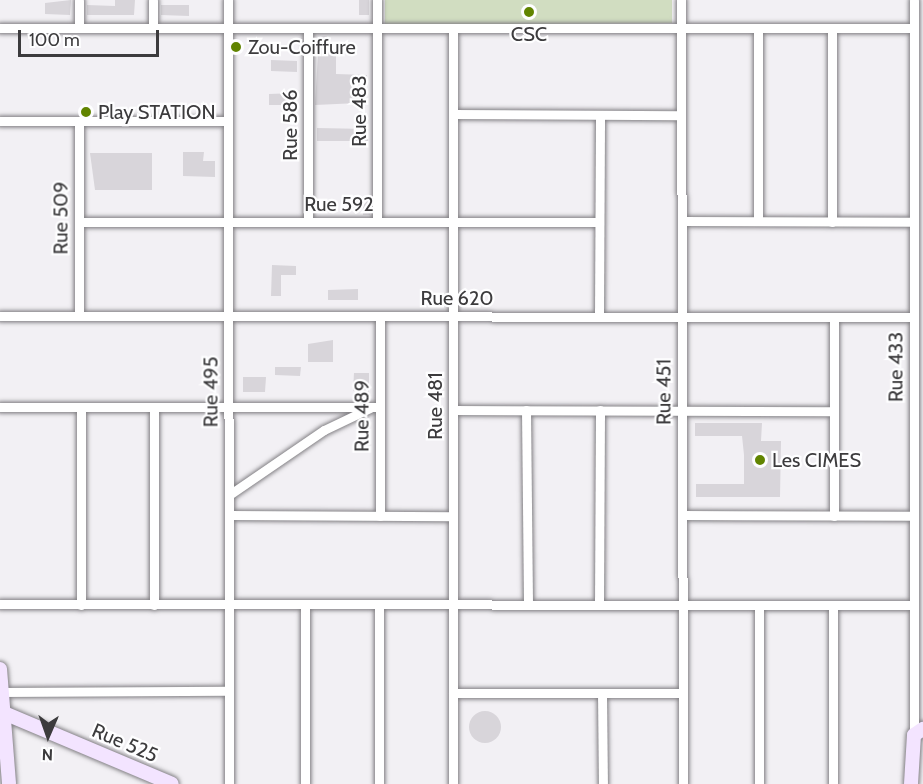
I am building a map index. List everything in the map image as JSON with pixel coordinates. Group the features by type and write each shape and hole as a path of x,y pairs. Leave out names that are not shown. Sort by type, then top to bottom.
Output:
{"main road":[{"path":"0,669 9,784"},
{"name":"Rue 525","path":"4,713 172,784"},
{"path":"911,784 918,732"}],"street":[{"path":"79,0 79,28"},
{"path":"153,0 153,28"},
{"name":"Rue 495","path":"228,0 229,784"},
{"name":"Rue 483","path":"377,0 377,222"},
{"name":"Rue 451","path":"681,0 683,784"},
{"name":"Rue 433","path":"914,0 919,15 914,28 914,222 919,264 914,317 918,488 914,516 914,605 918,732"},
{"path":"0,28 914,28"},
{"name":"Rue 586","path":"308,28 308,222"},
{"name":"Rue 481","path":"453,28 453,784"},
{"path":"758,28 758,221"},
{"path":"832,28 832,222"},
{"path":"453,114 681,115"},
{"path":"599,316 600,115"},
{"path":"0,121 228,121"},
{"name":"Rue 509","path":"79,121 79,316"},
{"path":"681,221 914,222"},
{"name":"Rue 592","path":"79,222 600,222"},
{"name":"Rue 620","path":"0,316 914,317"},
{"name":"Rue 489","path":"380,316 376,407 380,516"},
{"path":"834,317 834,516"},
{"path":"0,407 376,407"},
{"path":"81,407 81,604"},
{"path":"154,407 154,605"},
{"path":"229,495 324,430 376,407"},
{"path":"453,410 834,411"},
{"path":"526,410 528,605"},
{"path":"599,605 600,410"},
{"path":"229,515 453,516"},
{"path":"682,516 914,516"},
{"path":"0,604 914,605"},
{"path":"305,605 305,784"},
{"path":"379,605 379,784"},
{"path":"759,605 759,784"},
{"path":"833,605 833,784"},
{"path":"1,692 229,691"},
{"path":"453,693 682,693"},
{"path":"602,693 603,784"}],"green space":[{"name":"CSC","path":"385,0 672,0 672,23 385,25"}],"building":[{"path":"71,0 70,15 45,14 45,3"},
{"path":"115,0 135,0 134,15 87,15 87,5 115,6"},
{"path":"359,0 369,0 369,15 359,15"},
{"path":"161,5 189,5 189,16 161,15"},
{"path":"327,36 328,50 336,50 336,74 367,75 367,85 358,85 358,103 315,105 319,37"},
{"path":"271,60 297,61 297,72 271,71"},
{"path":"295,93 295,105 269,105 269,94"},
{"path":"317,128 368,129 368,141 317,141"},
{"path":"183,152 204,152 203,161 215,161 215,177 183,176"},
{"path":"90,153 152,153 152,190 95,190"},
{"path":"363,197 370,197 370,215 363,215"},
{"path":"272,265 296,266 296,275 281,275 281,296 271,296"},
{"path":"358,289 358,300 328,300 328,290"},
{"path":"333,340 333,362 308,362 308,344"},
{"path":"275,367 301,367 300,376 275,375"},
{"path":"354,373 369,373 369,392 353,391"},
{"path":"243,377 266,377 265,392 243,392"},
{"path":"695,423 762,423 761,441 781,441 780,497 696,497 696,484 744,484 744,455 742,436 695,436"},
{"path":"485,711 496,716 501,727 496,738 485,743 474,738 469,727 474,716"}],"place":[{"name":"CSC","path":"529,12"},
{"name":"Zou-Coiffure","path":"236,47"},
{"name":"Play STATION","path":"86,112"},
{"name":"Les CIMES","path":"760,460"}]}
